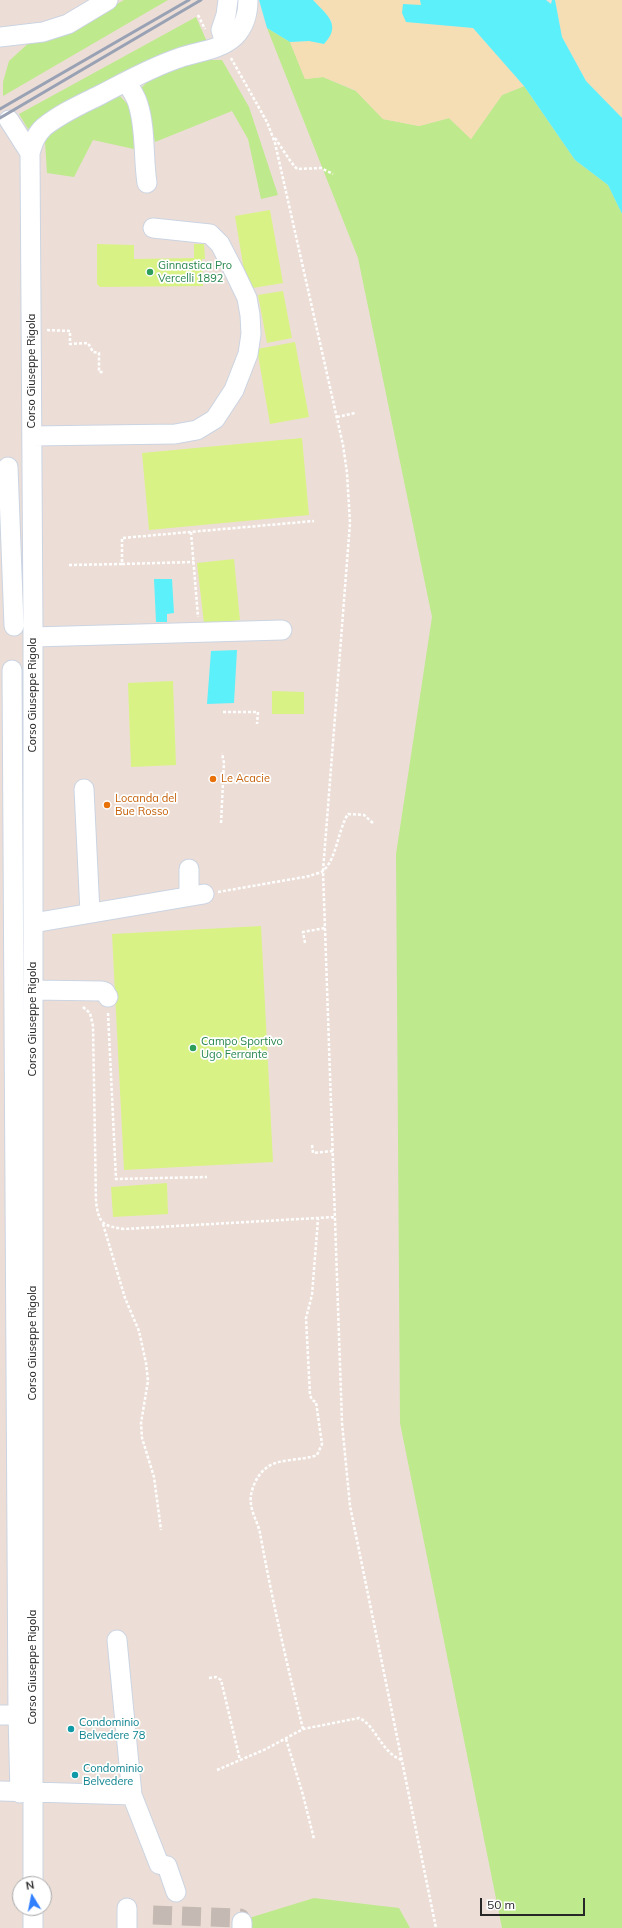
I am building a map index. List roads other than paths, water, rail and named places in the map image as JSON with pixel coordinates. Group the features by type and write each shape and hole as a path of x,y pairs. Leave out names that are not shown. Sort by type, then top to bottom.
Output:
{"street":[{"path":"1,38 43,32 68,24 108,0"},
{"path":"225,43 221,30 226,15 228,0"},
{"path":"30,153 34,139 43,128 62,114 167,62 180,57 209,51 235,36 247,15 248,0"},
{"path":"127,82 138,102 142,117 144,163 147,184"},
{"path":"9,120 30,153"},
{"name":"Corso Giuseppe Rigola","path":"30,153 33,631 33,990 22,1558 27,1790 32,1876"},
{"path":"32,436 175,434 197,430 215,420 234,390 248,354 251,334 247,298 235,273 220,244 210,234 153,228"},
{"path":"8,467 7,626 33,631 200,632 282,630"},
{"path":"12,670 22,1558 9,1715 27,1790 21,1876"},
{"path":"84,789 90,913"},
{"path":"33,923 197,895 189,869"},
{"path":"33,990 102,991 108,996"},
{"path":"117,1640 132,1795 159,1864 167,1866 176,1892"},
{"path":"0,1791 27,1790 132,1795"},
{"path":"127,1908 127,1928"},
{"path":"20,1916 20,1928"},
{"path":"33,1916 33,1928"}],"water":[{"path":"259,0 313,0 330,20 332,31 324,44 309,41 290,42 267,28"},
{"path":"420,0 546,0 551,4 552,0 555,0 562,37 586,81 622,118 622,214 608,185 575,160 524,86 473,28 406,22 402,13 403,4 421,5"},
{"path":"154,579 172,579 174,613 167,614 167,622 156,622"},
{"path":"237,650 234,703 207,704 211,651"}],"tunnel":[{"path":"153,1915 240,1918 242,1922"}],"railway":[{"path":"0,109 189,0"},
{"path":"0,118 201,0"}],"place":[{"name":"Ginnastica Pro Vercelli 1892","path":"150,272"},
{"name":"Le Acacie","path":"213,779"},
{"name":"Locanda del Bue Rosso","path":"107,805"},
{"name":"Campo Sportivo Ugo Ferrante","path":"193,1048"},
{"name":"Condominio Belvedere 78","path":"71,1729"},
{"name":"Condominio Belvedere","path":"75,1775"}]}
